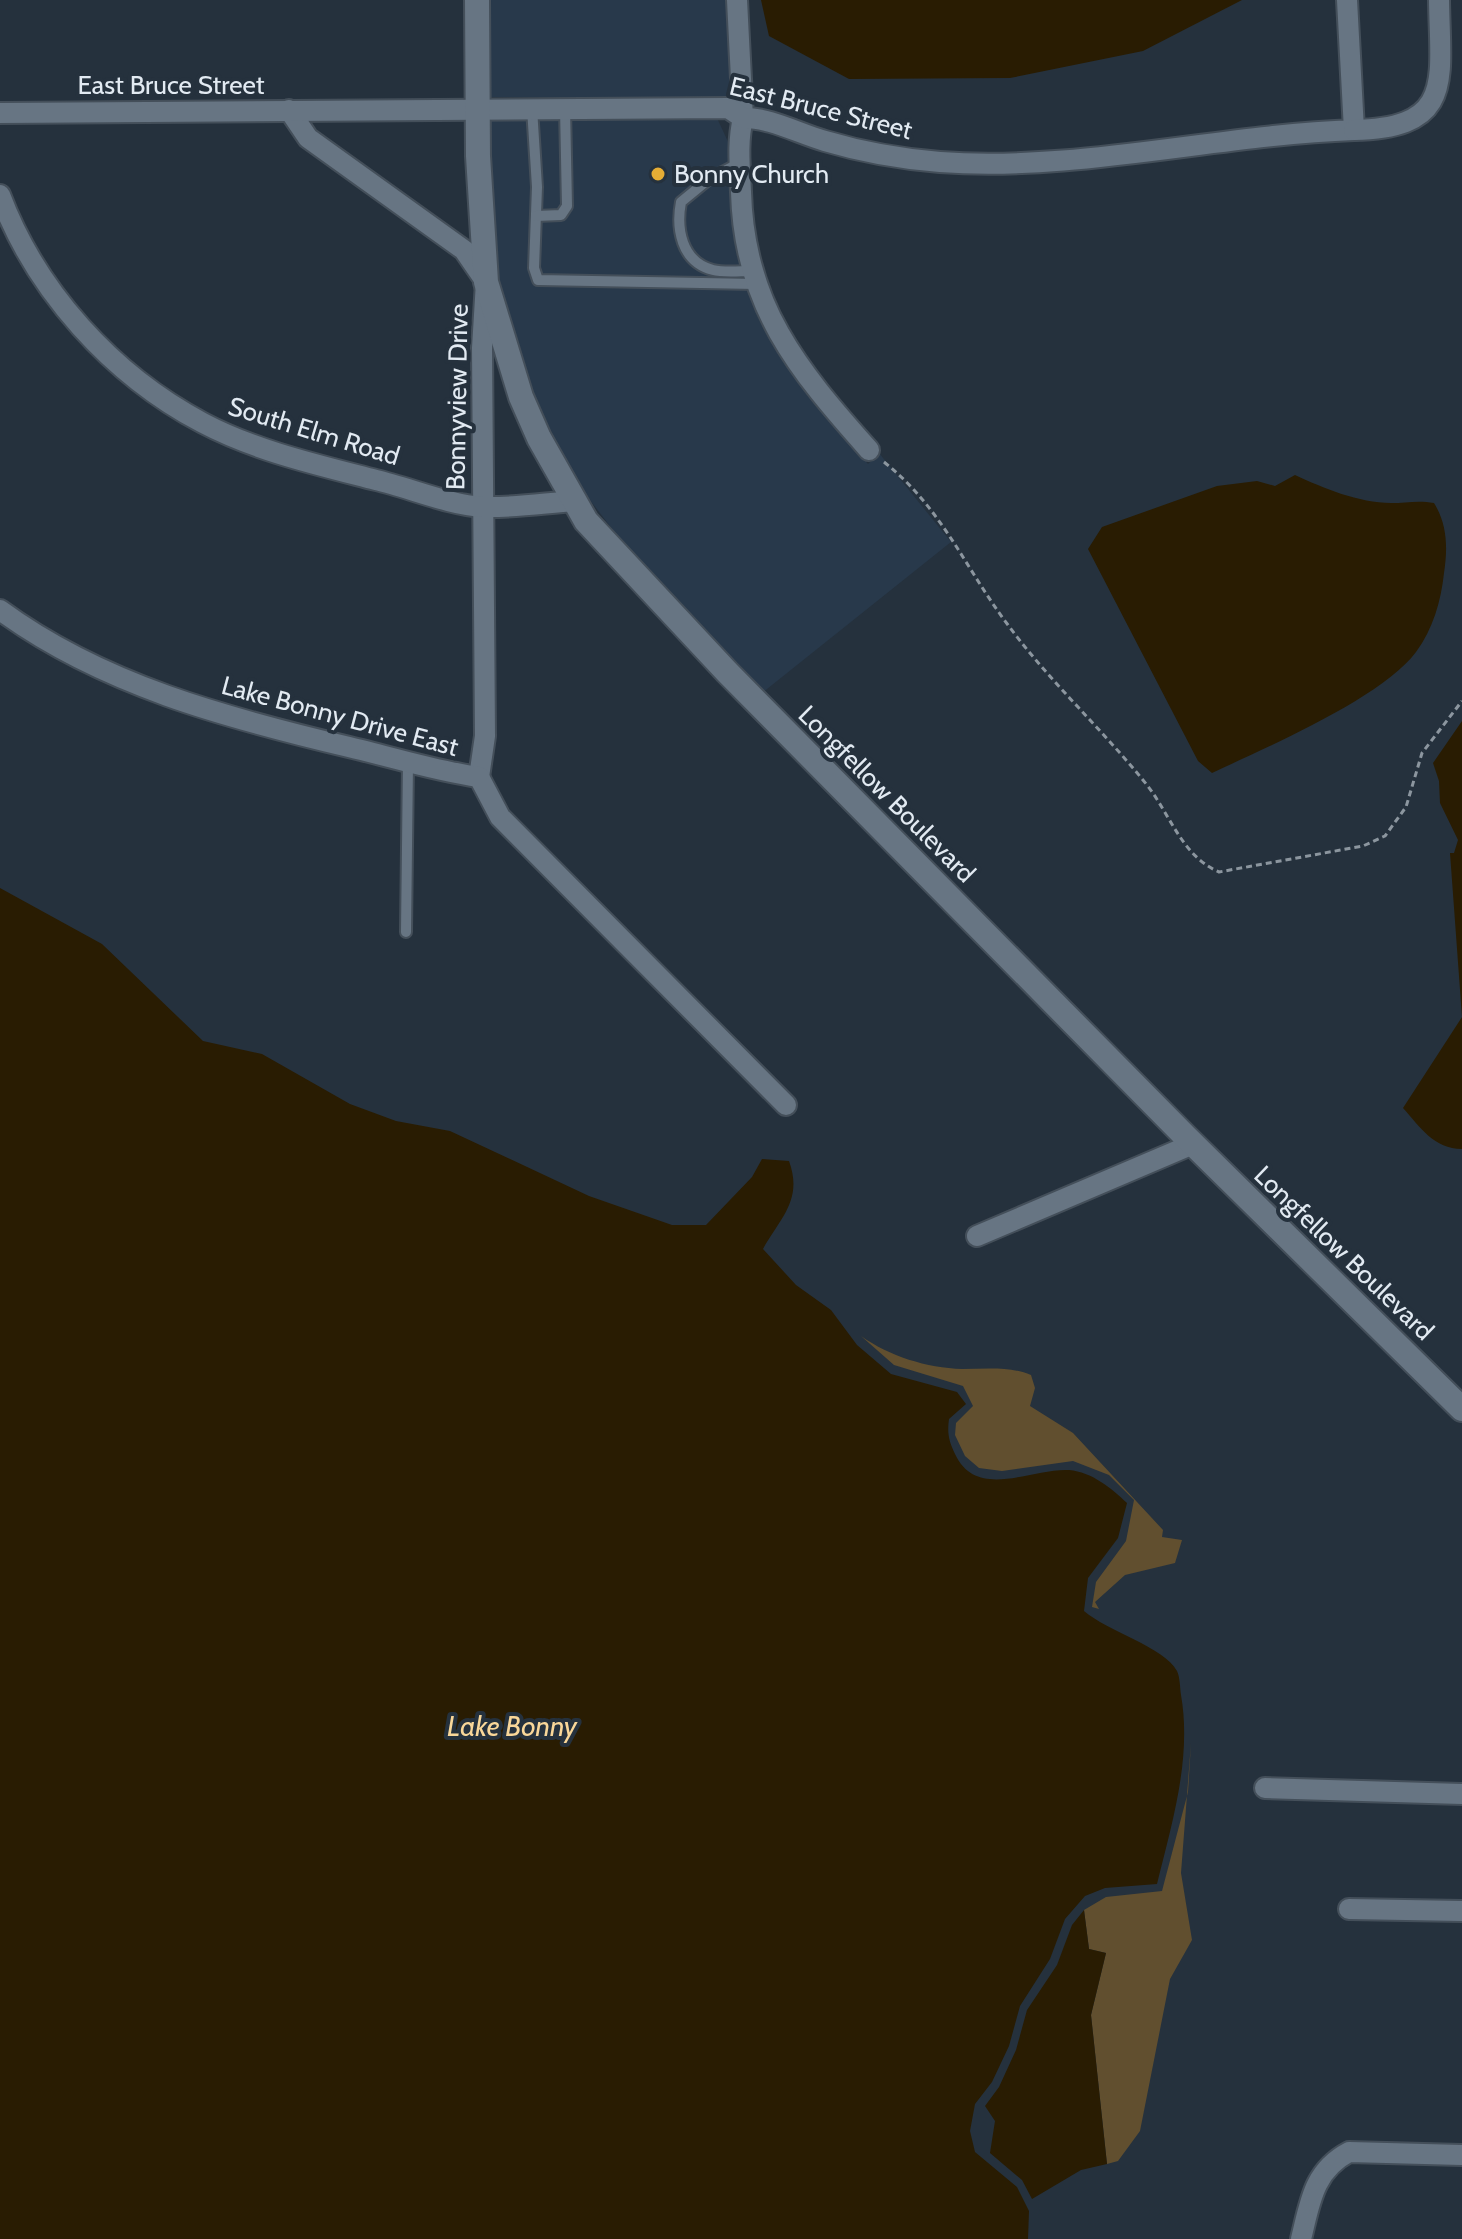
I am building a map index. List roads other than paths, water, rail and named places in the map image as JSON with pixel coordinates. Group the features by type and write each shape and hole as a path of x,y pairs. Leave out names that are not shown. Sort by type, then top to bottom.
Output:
{"street":[{"name":"Longfellow Boulevard","path":"477,0 477,108 486,282 521,397 539,438 586,521 675,618 1193,1144 1462,1409"},
{"path":"737,0 743,118 739,137 741,220 754,277 789,354 869,450"},
{"path":"1347,0 1354,130"},
{"name":"East Bruce Street","path":"0,113 728,108 743,118 827,142 940,162 1022,163 1281,133 1399,126 1421,116 1438,92 1439,0"},
{"name":"Bonnyview Drive","path":"289,110 308,138 464,250 486,282 482,348 485,736 479,777"},
{"name":"South Elm Road","path":"0,195 24,249 48,286 115,362 151,390 203,423 264,449 482,507 574,501"},
{"name":"Lake Bonny Drive East","path":"0,610 35,635 171,697 300,736 479,777 500,817 786,1105"},
{"path":"977,1236 1193,1144"},
{"path":"1265,1788 1462,1794"},
{"path":"1349,1909 1462,1911"},
{"path":"1301,2239 1315,2183 1335,2159 1349,2152 1462,2155"}],"lane":[{"path":"532,108 536,216 534,268 538,280 754,277"},
{"path":"536,216 561,215 567,206 565,108"},
{"path":"740,163 709,179 681,202 680,240 693,258 711,270 754,277"},
{"path":"406,932 408,762"}],"water":[{"path":"761,0 1242,0 1143,51 1010,78 849,79 769,36"},
{"path":"1295,475 1354,498 1391,503 1434,503 1442,519 1446,545 1438,604 1432,624 1416,652 1377,687 1291,736 1212,773 1198,761 1088,549 1102,527 1217,486 1257,481 1275,486"},
{"path":"1462,721 1462,1017 1450,853 1454,853 1458,840 1440,803 1439,781 1433,763"},
{"name":"Lake Bonny","path":"0,888 102,944 203,1041 262,1054 350,1104 396,1121 450,1131 589,1196 672,1225 706,1225 752,1177 762,1159 789,1161 793,1175 792,1198 763,1249 796,1285 831,1310 857,1345 891,1374 957,1392 966,1404 949,1419 948,1433 955,1454 965,1468 977,1476 991,1479 1077,1471 1101,1482 1127,1503 1118,1538 1088,1578 1084,1611 1160,1654 1177,1671 1184,1719 1179,1790 1157,1884 1105,1888 1085,1896 1065,1919 1050,1959 1020,2006 1009,2046 992,2082 975,2104 970,2131 975,2152 1017,2187 1029,2211 1028,2239 0,2239"},
{"path":"1462,1017 1462,1149 1436,1141 1403,1108"},
{"path":"1084,1910 1089,1949 1106,1953 1091,2015 1107,2164 1081,2170 1032,2199 1022,2180 990,2153 995,2121 985,2106 999,2087 1016,2050 1027,2010 1057,1965 1072,1925"}],"place":[{"name":"Bonny Church","path":"658,174"}]}
